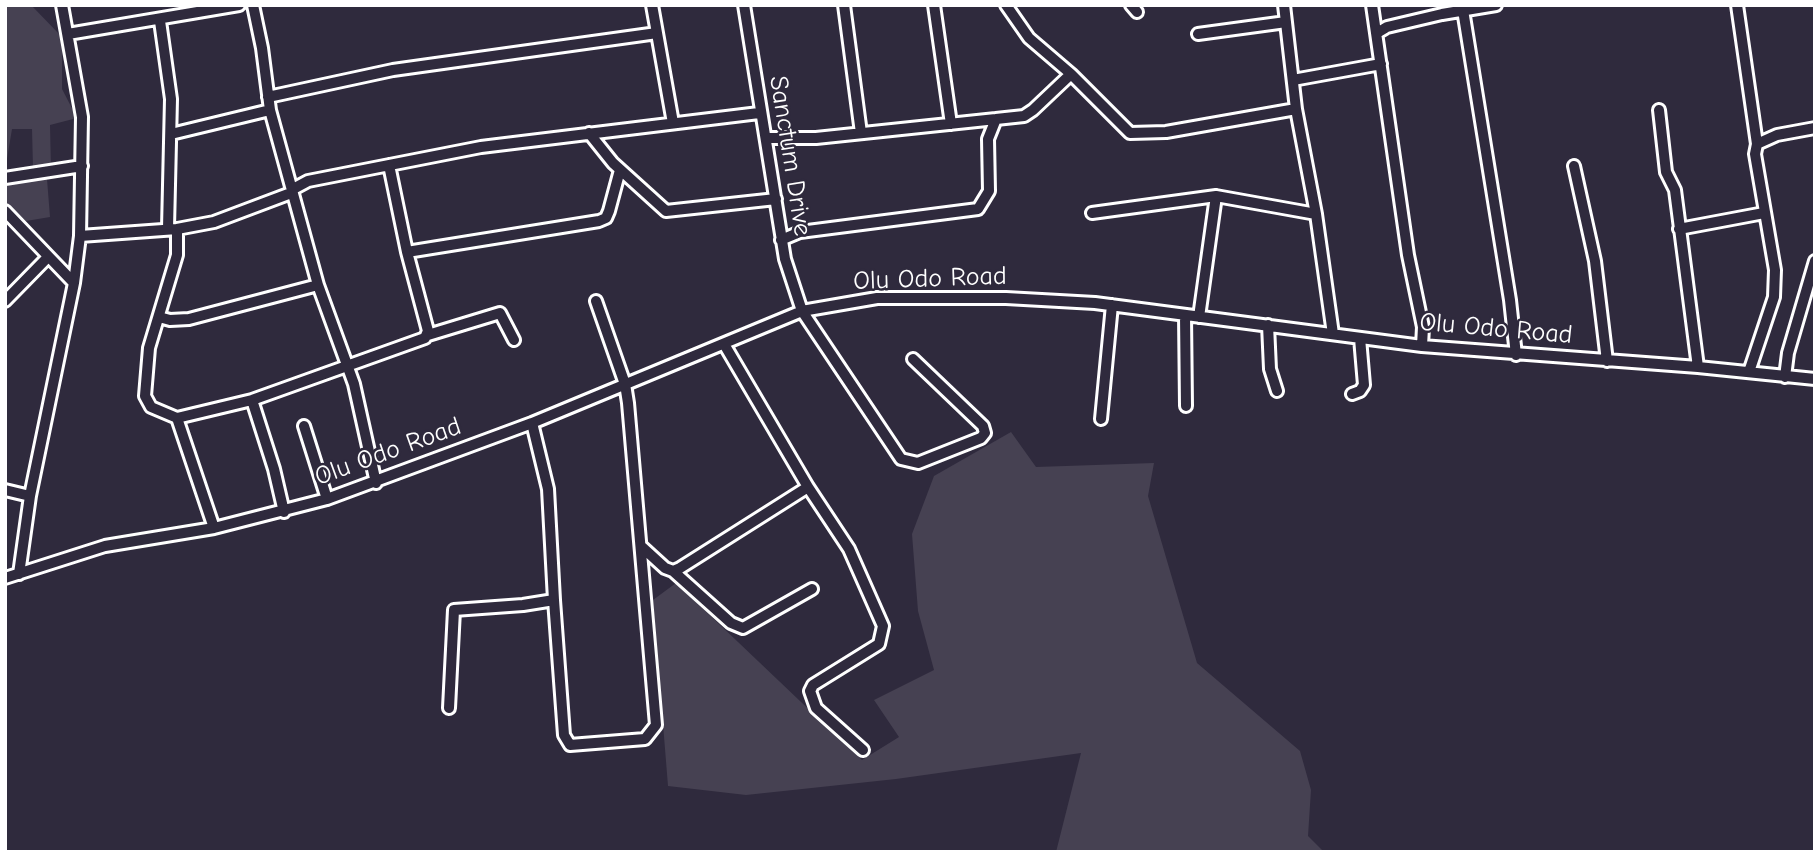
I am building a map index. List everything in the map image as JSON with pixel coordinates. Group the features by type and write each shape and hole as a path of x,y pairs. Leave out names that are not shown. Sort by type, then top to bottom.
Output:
{"street":[{"path":"19,574 30,496 74,283 80,236 82,117 62,5"},
{"path":"68,34 160,21 239,5"},
{"path":"253,5 270,110 291,193 318,285 367,432 376,483"},
{"path":"652,5 673,123"},
{"name":"Sanctum Drive","path":"744,5 781,240 802,311 901,459 918,463 981,438 985,433 983,426 913,359"},
{"path":"844,5 861,133"},
{"path":"933,5 951,124"},
{"path":"1006,5 1029,38 1071,74 1130,133 1140,135 1296,109"},
{"path":"1284,5 1296,109 1316,214 1332,334"},
{"path":"1372,5 1408,255 1423,327 1422,346"},
{"path":"1377,33 1387,27 1496,5"},
{"path":"1737,5 1757,144 1755,154 1775,270 1774,297 1749,372"},
{"path":"1463,10 1506,272 1516,355"},
{"path":"160,21 171,99 173,229 177,255 149,348 145,396 151,407 177,418 252,400 428,335 500,313 514,340"},
{"path":"1198,34 1286,22"},
{"path":"268,97 393,70 657,33"},
{"path":"1293,80 1381,64"},
{"path":"766,138 816,138 1024,116 1071,74"},
{"path":"171,134 270,110"},
{"path":"1659,110 1666,172 1675,190 1698,367"},
{"path":"80,236 122,235 214,222 291,193 308,181 481,147 759,113"},
{"path":"781,240 800,232 978,209 989,191 988,139 996,119"},
{"path":"1757,144 1777,135 1815,128"},
{"path":"589,134 620,170 666,211 776,199"},
{"path":"389,165 428,335"},
{"path":"5,178 82,166"},
{"path":"1574,166 1595,261 1607,361"},
{"path":"407,252 599,221 606,218 620,170"},
{"path":"1092,213 1216,196 1316,214"},
{"path":"1199,317 1216,196"},
{"path":"5,211 74,283"},
{"path":"1679,229 1764,213"},
{"path":"5,301 48,257"},
{"path":"1785,377 1788,353 1815,261"},
{"path":"159,317 170,320 189,319 318,285"},
{"name":"Olu Odo Road","path":"5,578 129,540 214,528 327,499 532,423 802,311 877,298 1006,298 1112,305 1422,346 1698,367 1815,379"},
{"path":"532,423 548,489 564,735 570,745 645,739 656,725 642,547 625,384 596,300"},
{"path":"1101,419 1112,305"},
{"path":"1185,315 1186,406"},
{"path":"1268,325 1270,369 1277,391"},
{"path":"1352,394 1360,391 1364,385 1360,338"},
{"path":"724,344 808,487 849,549 883,626 879,644 813,685 810,691 816,708 863,750"},
{"path":"252,400 278,481 284,512"},
{"path":"177,418 214,528"},
{"path":"304,426 327,499"},
{"path":"673,571 808,487"},
{"path":"5,490 30,496"},
{"path":"642,547 731,623 743,628 812,589"},
{"path":"449,708 454,610 554,600"}],"shaded area":[{"path":"5,5 31,5 62,37 62,89 77,118 50,125 51,170 47,179 50,217 26,221 5,202 5,182 33,178 33,168 32,129 12,129 5,171"},
{"path":"1011,432 1036,467 1154,463 1148,496 1197,663 1300,751 1311,790 1308,836 1324,852 1056,852 1081,753 896,779 746,795 668,786 653,600 676,583 862,760 899,737 874,700 934,670 918,611 912,534 934,476"}]}
